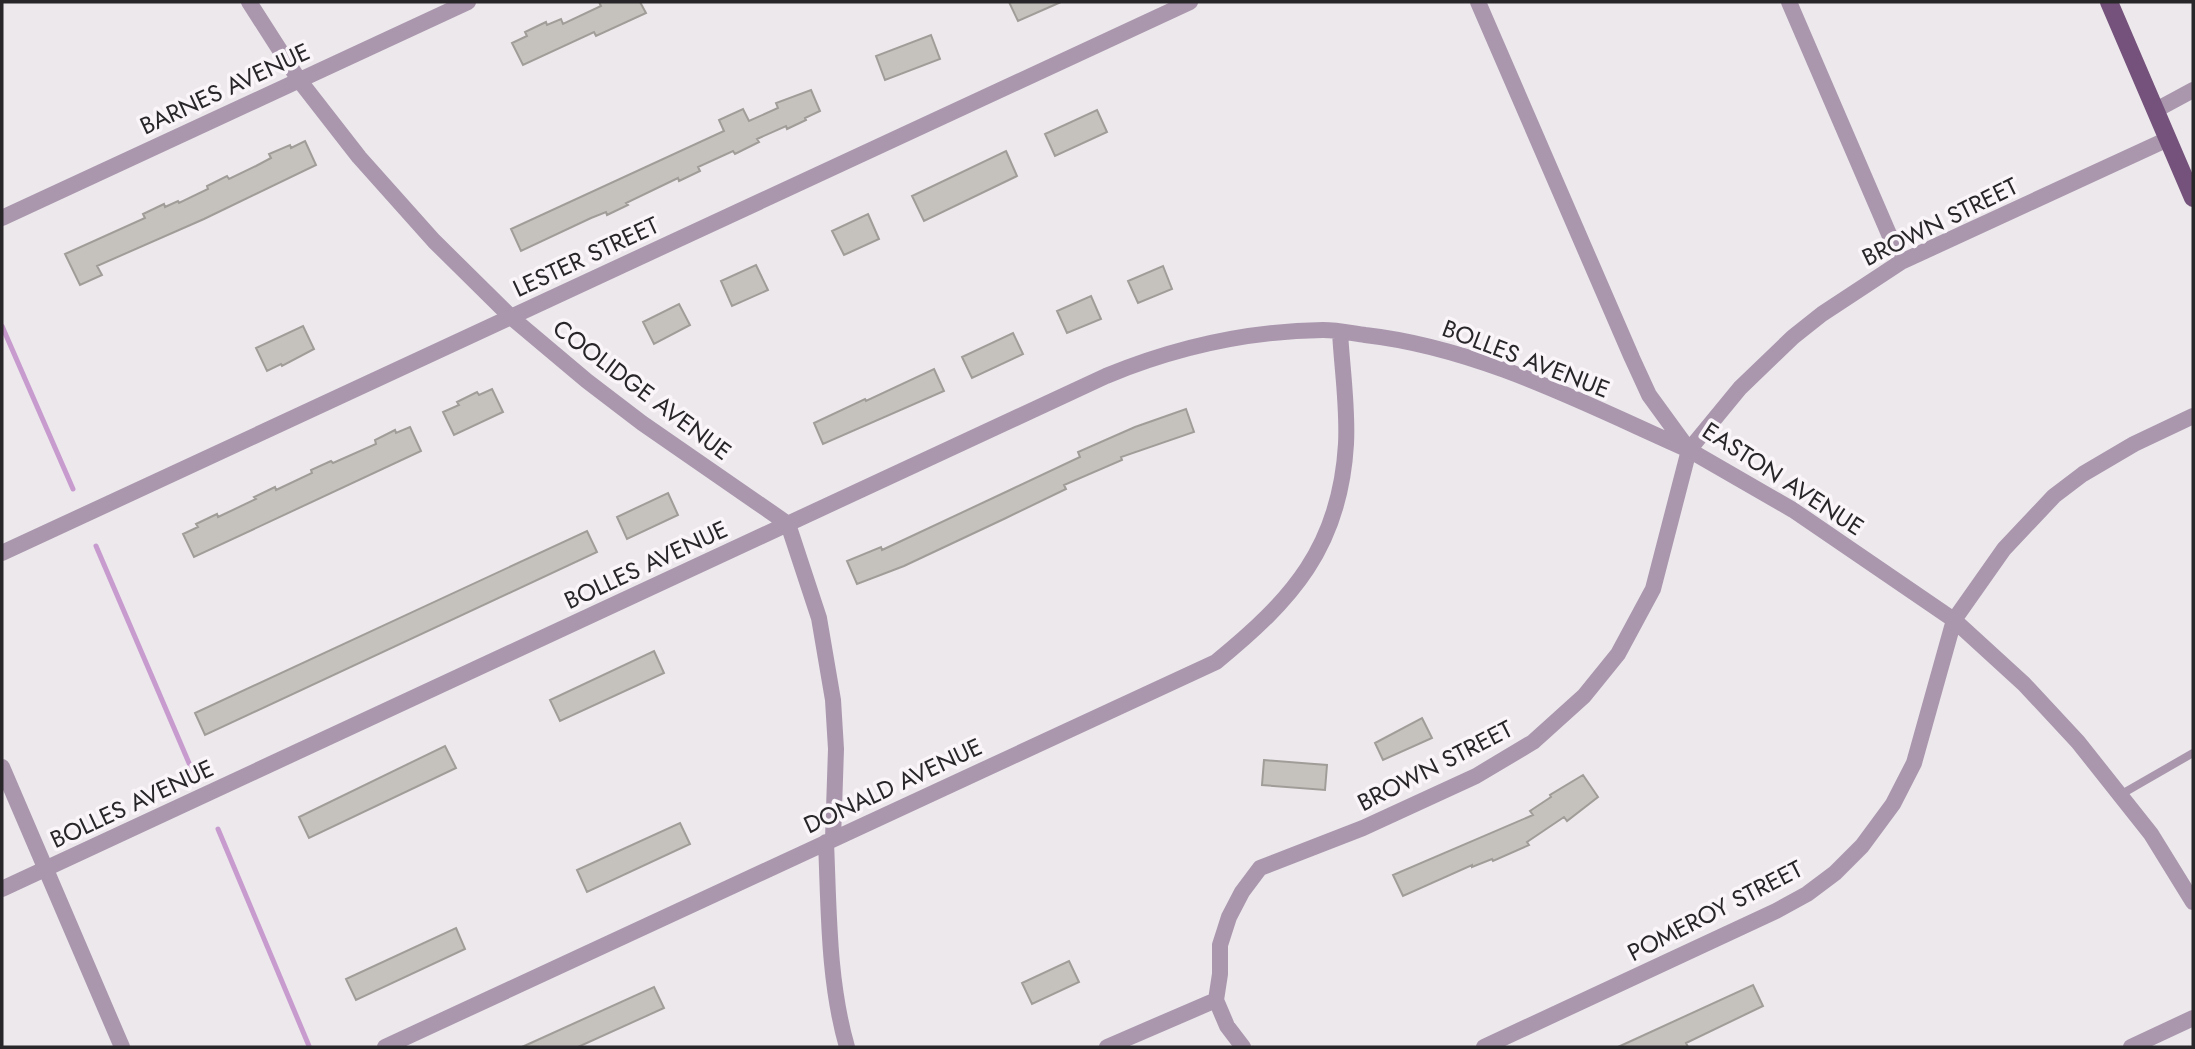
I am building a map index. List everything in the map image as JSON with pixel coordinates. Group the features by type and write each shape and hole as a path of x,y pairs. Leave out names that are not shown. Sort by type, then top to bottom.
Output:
{"main road":[{"path":"2109,2 2193,198"}],"street":[{"name":"COOLIDGE AVENUE","path":"249,2 299,80 398,202 510,317 642,424 788,524"},
{"name":"BARNES AVENUE","path":"2,218 468,2"},
{"name":"LESTER STREET","path":"2,554 1190,2"},
{"name":"EASTON AVENUE","path":"1478,2 1649,395 1689,450 1793,510 1954,620 2024,684 2078,742 2151,834 2193,902"},
{"path":"1788,2 1901,262"},
{"path":"2156,110 2193,90"},
{"name":"BROWN STREET","path":"1216,1000 1220,974 1220,945 1229,917 1242,892 1260,868 1363,828 1476,776 1533,742 1584,696 1618,654 1653,590 1689,450 1740,388 1793,337 1831,307 1901,262 2168,139"},
{"name":"BOLLES AVENUE","path":"2,889 1146,360 1183,348 1242,336 1332,331 1390,338 1470,358 1529,379 1689,450"},
{"name":"DONALD AVENUE","path":"385,1047 1216,662 1279,607 1303,576 1332,525 1346,445 1346,421 1332,331"},
{"name":"POMEROY STREET","path":"1485,1047 1776,911 1807,894 1835,873 1862,846 1882,820 1914,763 1954,620 2004,549 2054,496 2109,457 2193,416"},
{"path":"788,524 819,618 831,687 836,749 829,840 830,950 837,1005 847,1047"},
{"path":"2,767 122,1047"},
{"path":"1107,1047 1216,1000 1227,1026 1243,1047"},
{"path":"2131,1047 2193,1018"}],"lane":[{"path":"2120,795 2193,753"}],"building":[{"path":"599,2 640,2 646,13 596,36 594,32 523,65 512,43 527,36 525,32 546,22 547,25 561,19 563,24 601,6"},
{"path":"1009,2 1061,2 1018,21"},
{"path":"931,35 940,59 885,80 876,56"},
{"path":"811,90 820,111 805,118 806,120 757,139 759,142 735,154 733,151 698,167 700,171 679,181 678,178 607,215 606,212 591,218 521,251 511,229 724,131 719,120 743,109 749,121 778,108 776,103"},
{"path":"1097,110 1107,132 1055,156 1045,134"},
{"path":"305,141 316,165 204,219 97,266 102,275 80,285 65,254 145,218 143,214 164,204 165,207 178,201 179,203 227,176 229,179 256,166 271,158 269,154"},
{"path":"1006,151 1017,176 924,221 912,196"},
{"path":"868,214 879,239 844,255 832,231"},
{"path":"756,265 768,290 732,306 721,281"},
{"path":"1163,266 1172,289 1138,303 1128,281"},
{"path":"1091,296 1101,319 1067,333 1057,311"},
{"path":"679,304 690,325 654,344 643,322"},
{"path":"303,326 314,349 267,371 256,348"},
{"path":"1013,333 1023,354 972,378 962,357"},
{"path":"934,369 944,391 823,444 814,423"},
{"path":"492,389 503,412 454,435 443,412 477,392 479,395"},
{"path":"1186,409 1194,432 1121,457 1122,460 1064,485 1066,489 1006,518 904,566 857,584 847,561 881,547 882,550 1080,457 1078,452 1135,427"},
{"path":"410,427 421,451 194,557 183,534 198,527 196,524 217,514 218,517 275,487 276,490 331,461 333,463 376,444 375,440 395,430 396,433"},
{"path":"668,493 678,515 627,539 617,517"},
{"path":"587,531 597,552 205,735 195,713"},
{"path":"654,651 664,673 560,721 550,700"},
{"path":"1422,718 1432,738 1383,760 1375,743"},
{"path":"445,746 456,768 309,838 299,817"},
{"path":"1264,760 1327,765 1325,790 1262,785"},
{"path":"1583,775 1598,797 1567,821 1564,817 1527,842 1529,845 1493,861 1492,859 1472,865 1403,896 1393,875 1533,815 1530,811 1551,797 1550,795"},
{"path":"680,823 690,844 587,892 577,870"},
{"path":"456,928 465,949 356,1000 346,979"},
{"path":"1069,961 1079,982 1032,1004 1022,983"},
{"path":"1753,985 1763,1006 1686,1043 1688,1047 1618,1047"},
{"path":"654,987 664,1008 578,1047 522,1047"}],"waterway":[{"path":"2,326 73,489"},
{"path":"96,546 192,770"},
{"path":"218,829 309,1046"}]}
